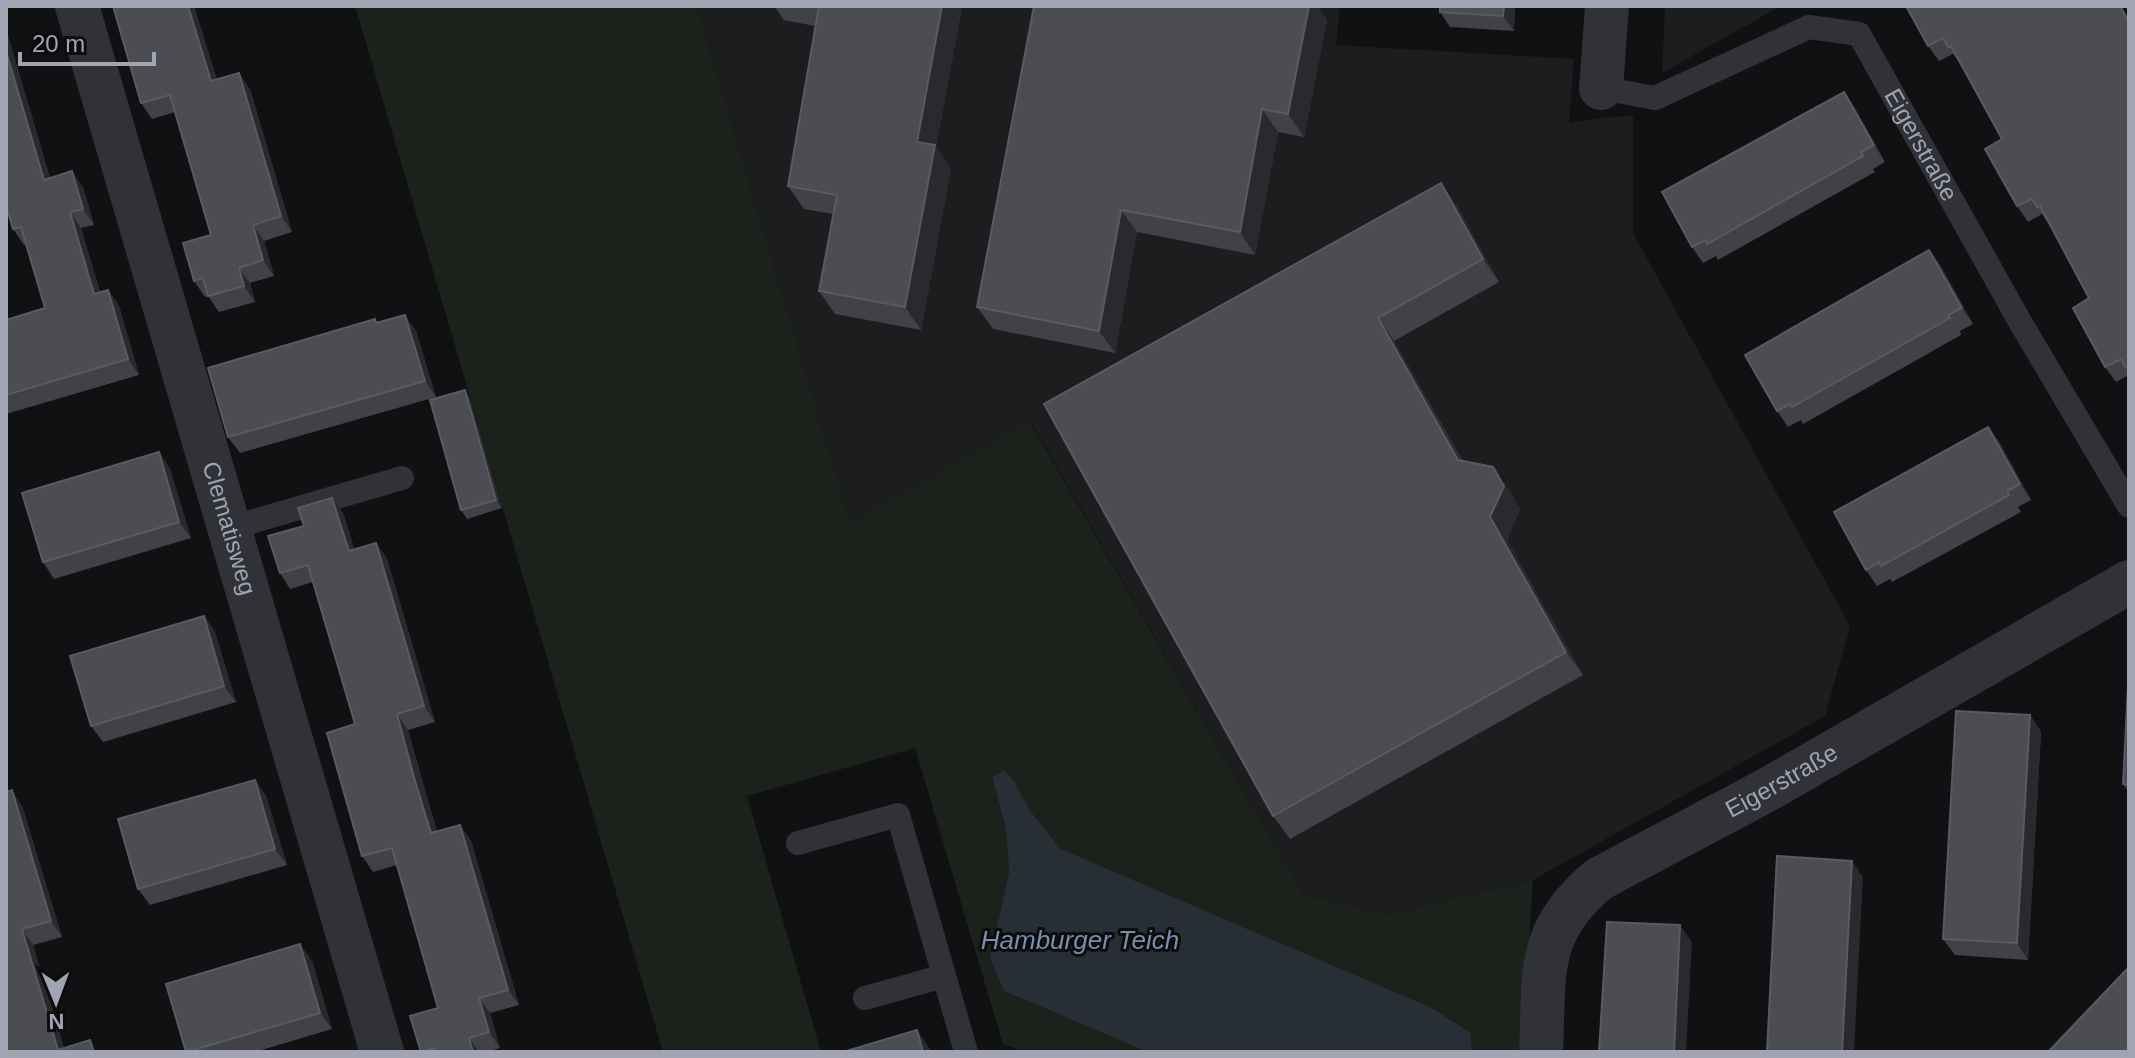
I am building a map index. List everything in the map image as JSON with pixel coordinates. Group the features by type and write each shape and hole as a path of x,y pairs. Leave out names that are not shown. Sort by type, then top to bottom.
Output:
{"street":[{"name":"Clematisweg","path":"77,6 382,1052"},
{"path":"1601,88 1607,6"},
{"name":"Eigerstraße","path":"1541,1052 1545,967 1550,940 1560,918 1576,898 1599,879 1765,791 2129,582"}],"lane":[{"name":"Eigerstraße","path":"1601,88 1655,98 1809,27 1859,34 2019,320 2129,506"},
{"path":"230,528 402,478"},
{"path":"798,843 898,815 966,1052"},
{"path":"865,998 944,976"}],"shaded area":[{"path":"355,6 697,6 850,523 1030,422 1304,895 1386,914 1533,880 1522,1052 1472,1052 1471,1033 1432,1008 1061,849 1029,809 1015,782 992,777 1006,829 1009,872 990,958 1004,991 1147,1052 1025,1052 1003,1044 915,748 747,796 821,1052 663,1052"},
{"path":"697,6 1340,6 1336,45 1574,59 1569,123 1633,116 1633,233 1850,626 1825,716 1533,880 1386,914 1304,895 1031,422 850,524"},
{"path":"1665,6 1781,6 1662,73"}],"water":[{"name":"Hamburger Teich","path":"1004,771 1061,849 1432,1008 1471,1033 1472,1052 1147,1052 1004,991 990,958 1009,872 1006,829 992,777"}],"building":[{"path":"113,6 188,6 211,81 239,73 281,216 253,225 263,260 239,268 244,286 208,296 203,278 194,281 183,243 211,235 170,95 141,103"},
{"path":"819,6 942,6 917,142 935,145 905,307 819,291 837,195 788,186"},
{"path":"1034,6 1309,6 1288,114 1262,109 1240,232 1121,210 1099,331 977,307"},
{"path":"1440,6 1504,6 1503,16 1440,12"},
{"path":"1906,6 2120,6 2129,22 2129,368 2121,359 2105,367 2073,308 2089,298 2040,206 2037,207 2032,199 2017,206 1985,149 2002,139 1951,46 1948,47 1943,38 1928,46"},
{"path":"6,51 44,180 72,171 83,209 70,212 94,294 108,290 128,359 6,395 6,320 45,308 21,227 13,229 6,205"},
{"path":"1844,92 1874,145 1861,152 1863,156 1707,244 1705,240 1692,247 1662,192"},
{"path":"1441,183 1483,259 1378,318 1458,460 1493,467 1504,486 1490,517 1566,652 1273,816 1044,404"},
{"path":"1929,250 1962,308 1948,315 1950,318 1792,407 1790,404 1777,411 1745,355"},
{"path":"405,315 425,381 228,437 208,368 375,319 376,323"},
{"path":"465,390 496,500 461,510 430,400"},
{"path":"1988,427 2020,484 2007,491 2009,495 1881,566 1879,562 1866,570 1834,512"},
{"path":"159,452 179,522 43,562 22,493"},
{"path":"332,498 349,551 376,543 424,706 397,714 415,781 431,833 460,825 508,990 479,998 489,1032 469,1038 473,1052 435,1052 434,1048 421,1052 410,1016 438,1008 392,848 362,856 327,733 355,724 308,565 280,573 268,536 304,526 298,508"},
{"path":"204,616 224,686 91,726 70,656"},
{"path":"2129,666 2129,785 2123,784"},
{"path":"1956,711 2030,715 2017,943 1943,939"},
{"path":"255,780 275,849 138,889 118,819"},
{"path":"12,790 51,921 22,929 58,1050 90,1040 94,1052 6,1052 6,792"},
{"path":"1777,856 1852,861 1842,1052 1767,1052"},
{"path":"1607,922 1680,925 1674,1052 1599,1052"},
{"path":"300,944 320,1013 186,1052 166,984"},
{"path":"2129,967 2129,1052 2048,1052"},
{"path":"917,1030 923,1052 843,1052"}]}
